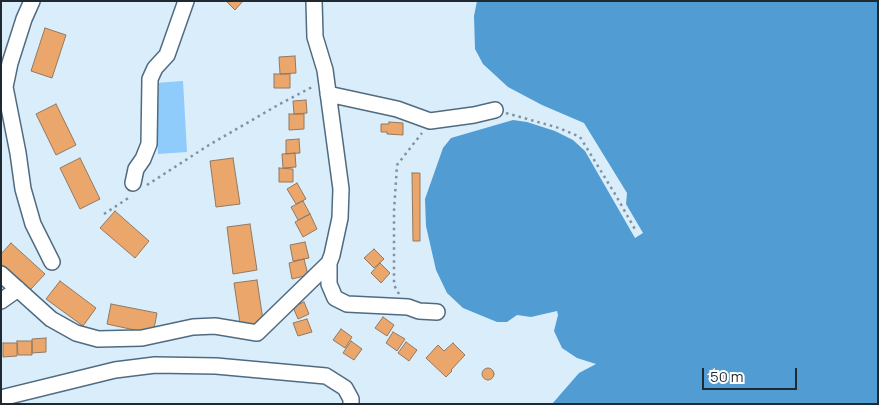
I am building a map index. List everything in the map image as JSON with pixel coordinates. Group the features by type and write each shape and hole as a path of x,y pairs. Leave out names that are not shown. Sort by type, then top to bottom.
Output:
{"street":[{"path":"32,1 10,63 5,87 23,189 33,224 52,262"},
{"path":"139,187 136,169 143,159 149,144 150,79 155,68 167,56 186,1"},
{"path":"314,1 315,37 327,87 341,189 340,218 329,263 329,284 336,298 347,304 408,307 419,311 437,312"},
{"path":"327,87 430,121 495,110"},
{"path":"1,274 51,318 76,333 98,340 142,338 193,327 208,326 257,333 329,263"},
{"path":"1,301 18,289"},
{"path":"1,398 115,370 156,365 178,365 216,366 326,376 345,388 351,402"}],"path":[{"path":"104,214 139,187 278,105 327,87"},
{"path":"495,110 559,128 580,138 636,231"},
{"path":"408,307 394,285 394,211 397,165 417,141 430,121"}],"shaded area":[{"path":"477,1 878,1 878,404 552,404 579,373 596,364 577,358 562,348 554,331 558,315 557,311 531,317 517,315 507,322 497,322 463,308 447,293 436,270 426,226 425,199 443,148 451,138 513,120 527,122 555,131 573,140 585,151 635,238 643,233 626,204 627,193 584,123 542,105 508,87 483,64 475,49 474,16"},
{"path":"183,81 187,152 158,154 154,83"}],"building":[{"path":"226,1 243,1 235,10"},
{"path":"45,28 66,35 52,78 31,71"},
{"path":"295,56 296,73 280,74 279,57"},
{"path":"274,74 290,74 290,88 274,88"},
{"path":"306,100 307,113 294,114 293,101"},
{"path":"56,104 76,145 56,155 36,114"},
{"path":"289,114 304,114 304,129 289,130"},
{"path":"389,122 403,123 403,135 381,132 381,124 389,124"},
{"path":"299,139 300,153 286,154 286,140"},
{"path":"295,153 296,167 283,168 282,154"},
{"path":"80,158 100,199 80,209 60,168"},
{"path":"233,158 240,204 216,207 210,161"},
{"path":"279,168 293,169 293,182 279,182"},
{"path":"412,173 420,173 420,241 413,241"},
{"path":"297,183 306,199 296,204 287,189"},
{"path":"303,201 310,214 298,220 291,207"},
{"path":"115,211 149,241 135,258 100,228"},
{"path":"310,214 317,229 303,237 295,222"},
{"path":"250,224 257,270 233,274 227,227"},
{"path":"305,242 309,258 293,261 290,245"},
{"path":"11,243 45,274 30,290 1,264 1,254"},
{"path":"374,249 384,259 374,268 364,258"},
{"path":"304,259 308,275 292,279 289,263"},
{"path":"380,263 390,273 381,283 371,273"},
{"path":"257,280 264,327 241,330 234,283"},
{"path":"60,281 96,308 83,326 46,299"},
{"path":"304,302 309,314 298,319 293,307"},
{"path":"111,304 157,313 153,334 107,324"},
{"path":"383,317 394,325 387,336 375,328"},
{"path":"307,319 312,332 298,336 293,323"},
{"path":"341,329 352,337 345,348 333,340"},
{"path":"393,332 405,339 397,351 386,343"},
{"path":"46,338 46,352 32,353 32,339"},
{"path":"17,341 32,341 32,355 18,355"},
{"path":"351,341 362,349 354,360 343,353"},
{"path":"406,342 417,350 409,361 398,353"},
{"path":"3,343 17,343 17,356 3,357"},
{"path":"453,343 465,355 446,377 426,358 438,345 444,351"},
{"path":"488,368 494,374 488,380 482,374"}]}
